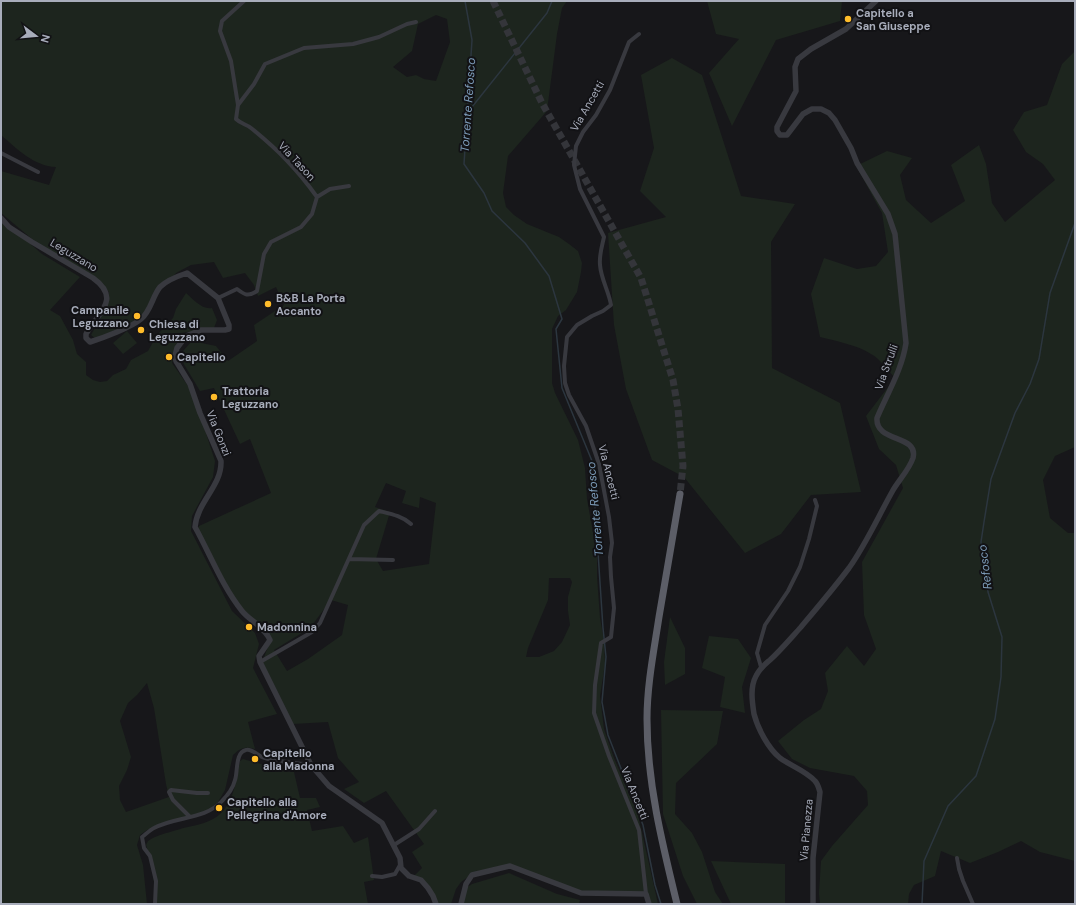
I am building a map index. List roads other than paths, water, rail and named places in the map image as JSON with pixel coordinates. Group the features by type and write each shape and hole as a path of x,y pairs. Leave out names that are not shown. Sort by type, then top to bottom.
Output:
{"highway":[{"path":"677,904 664,853 653,797 647,718 654,651 680,494"}],"street":[{"name":"Via Tason","path":"218,298 237,289 245,295 251,295 257,292 264,254 271,242 301,227 312,214 317,197 303,177 285,157 249,127 241,124 236,119 238,105 231,61 220,32 222,21 244,1"},
{"name":"Via Strulli","path":"800,627 849,567 893,490 911,462 913,453 911,446 883,432 876,423 876,418 900,367 906,343 898,252 895,234 888,214 857,163 851,148 835,120 829,113 821,109 812,109 800,118 787,135 780,135 777,131 777,127 792,102 796,91 795,68 798,59 811,49 846,28 876,1"},
{"path":"238,105 254,84 265,64 304,48 353,44 366,41 379,37 407,24 416,22"},
{"name":"Via Ancetti","path":"639,34 629,42 610,90 596,115 583,132 576,146 574,165 580,189 604,237 600,252 600,266 610,297 611,305 577,325 566,337 564,366 565,383 569,395 586,426 600,464 612,543 611,577 614,608 611,637 601,643 595,686 594,713 609,756 639,830 646,894 649,904"},
{"path":"1,153 38,172"},
{"path":"317,197 330,189 349,186"},
{"name":"Leguzzano","path":"1,218 9,227 102,284 105,292 106,306 86,334 86,338 90,342"},
{"name":"Via Gonzi","path":"90,342 135,324 148,311 160,288 173,278 187,273 218,298 229,325 229,329 202,330 186,336 177,348 175,356 176,361 190,384 200,413 221,461 221,468 217,480 199,509 195,527 225,583 243,612 268,634 270,640 259,656 260,662"},
{"path":"761,667 757,653 765,625 788,591 800,567 817,506 815,500"},
{"path":"411,524 405,519 379,511 364,525 320,622 312,632 260,662 311,765 329,786 382,823 400,858 402,868 409,876 421,880 428,888 436,904"},
{"path":"349,559 393,560"},
{"name":"Via Pianezza","path":"800,627 770,660 761,667 752,687 755,715 759,728 767,744 779,757 805,773 816,782 820,792 813,858 813,904"},
{"path":"155,904 156,882 150,856 144,848 142,837 154,828 213,809 227,795 236,779 239,755 246,749 271,759 311,765"},
{"path":"190,817 173,800 169,792 171,790 197,793 208,792"},
{"path":"394,845 419,829 435,812"},
{"path":"957,858 958,869 973,904"},
{"path":"372,876 382,877 395,874 401,863"},
{"path":"461,904 466,884 472,875 510,866 581,893 646,894"}],"waterway":[{"name":"Torrente Refosco","path":"465,1 472,40 464,164 484,193 492,211 525,243 549,276 562,319 556,329 562,388 592,461 606,657 602,702 608,735 643,825 655,885 661,904"},
{"path":"468,112 547,13 552,1"},
{"name":"Refosco","path":"922,904 924,861 948,806 976,776 995,719 1001,677 1002,637 988,592 981,542 984,522 991,479 1015,413 1030,384 1039,359 1050,293 1075,223"}],"tunnel":[{"path":"493,1 542,103 641,278 673,380 678,409 683,466 680,494"}],"place":[{"name":"Capitello a San Giuseppe","path":"848,19"},
{"name":"B&B La Porta Accanto","path":"268,304"},
{"name":"Campanile Leguzzano","path":"137,316"},
{"name":"Chiesa di Leguzzano","path":"141,330"},
{"name":"Capitello","path":"169,357"},
{"name":"Trattoria Leguzzano","path":"214,397"},
{"name":"Madonnina","path":"249,627"},
{"name":"Capitello alla Madonna","path":"255,759"},
{"name":"Capitello alla Pellegrina d'Amore","path":"219,808"}]}
